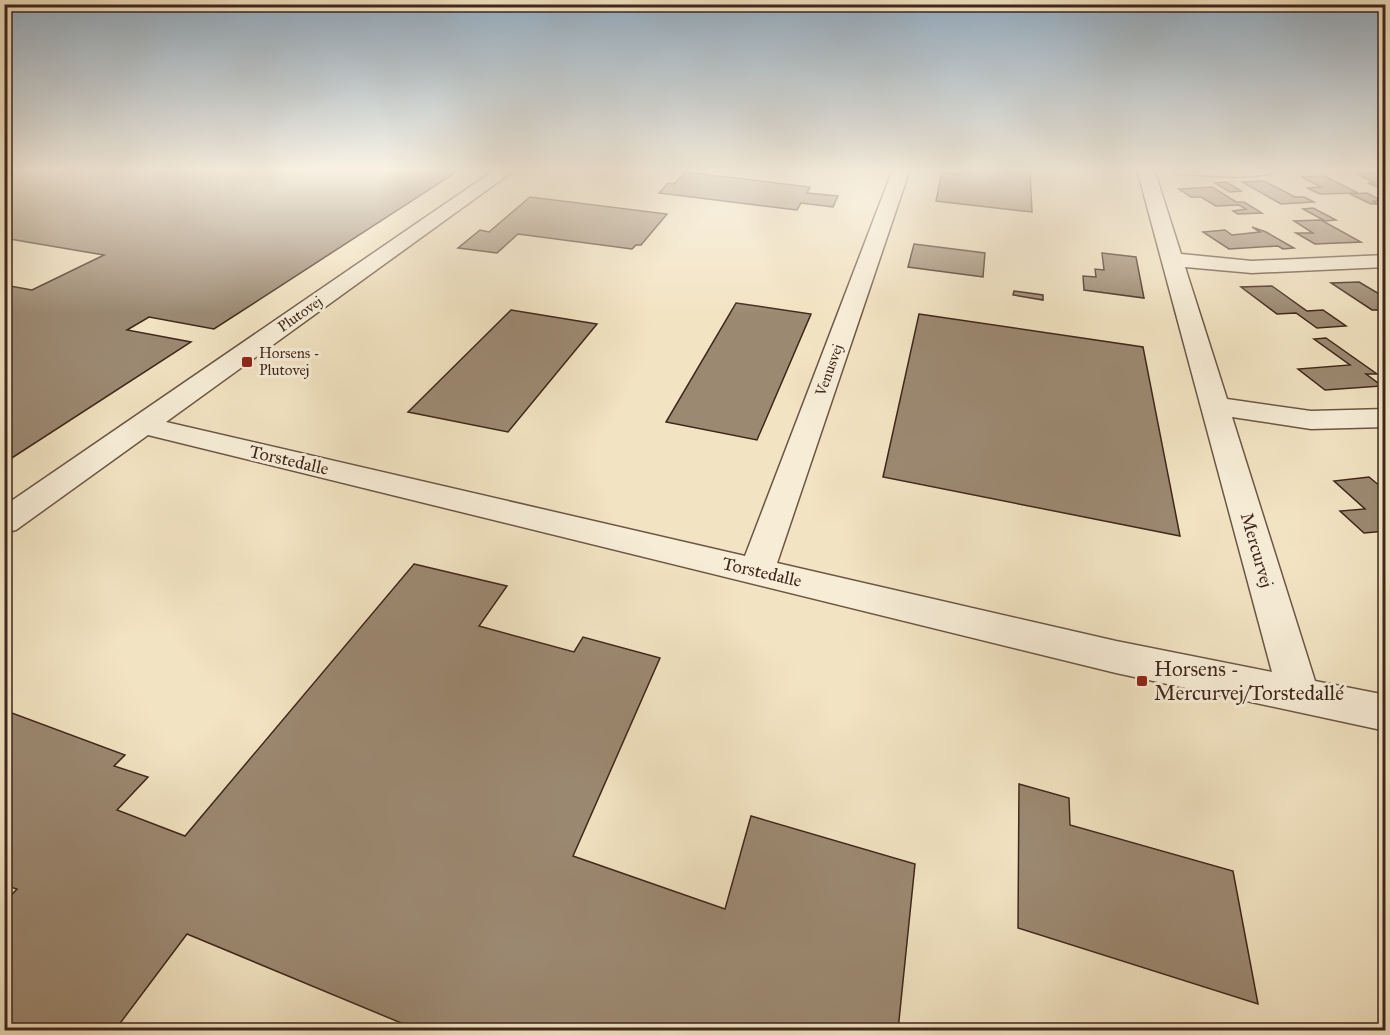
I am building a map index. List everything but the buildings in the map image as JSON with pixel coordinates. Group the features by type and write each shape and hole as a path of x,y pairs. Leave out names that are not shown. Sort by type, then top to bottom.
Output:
{"street":[{"name":"Plutovej","path":"4,522 438,217"},
{"name":"Venusvej","path":"757,571 885,217"},
{"name":"Mercurvej","path":"1160,217 1299,695"},
{"path":"1173,260 1252,267 1386,261"},
{"path":"1215,406 1311,420 1386,418"},
{"name":"Torstedalle","path":"141,425 1116,657 1386,713"}],"place":[{"name":"Horsens - Plutovej","path":"247,362"},
{"name":"Horsens - Mercurvej/Torstedallé","path":"1142,681"}]}
